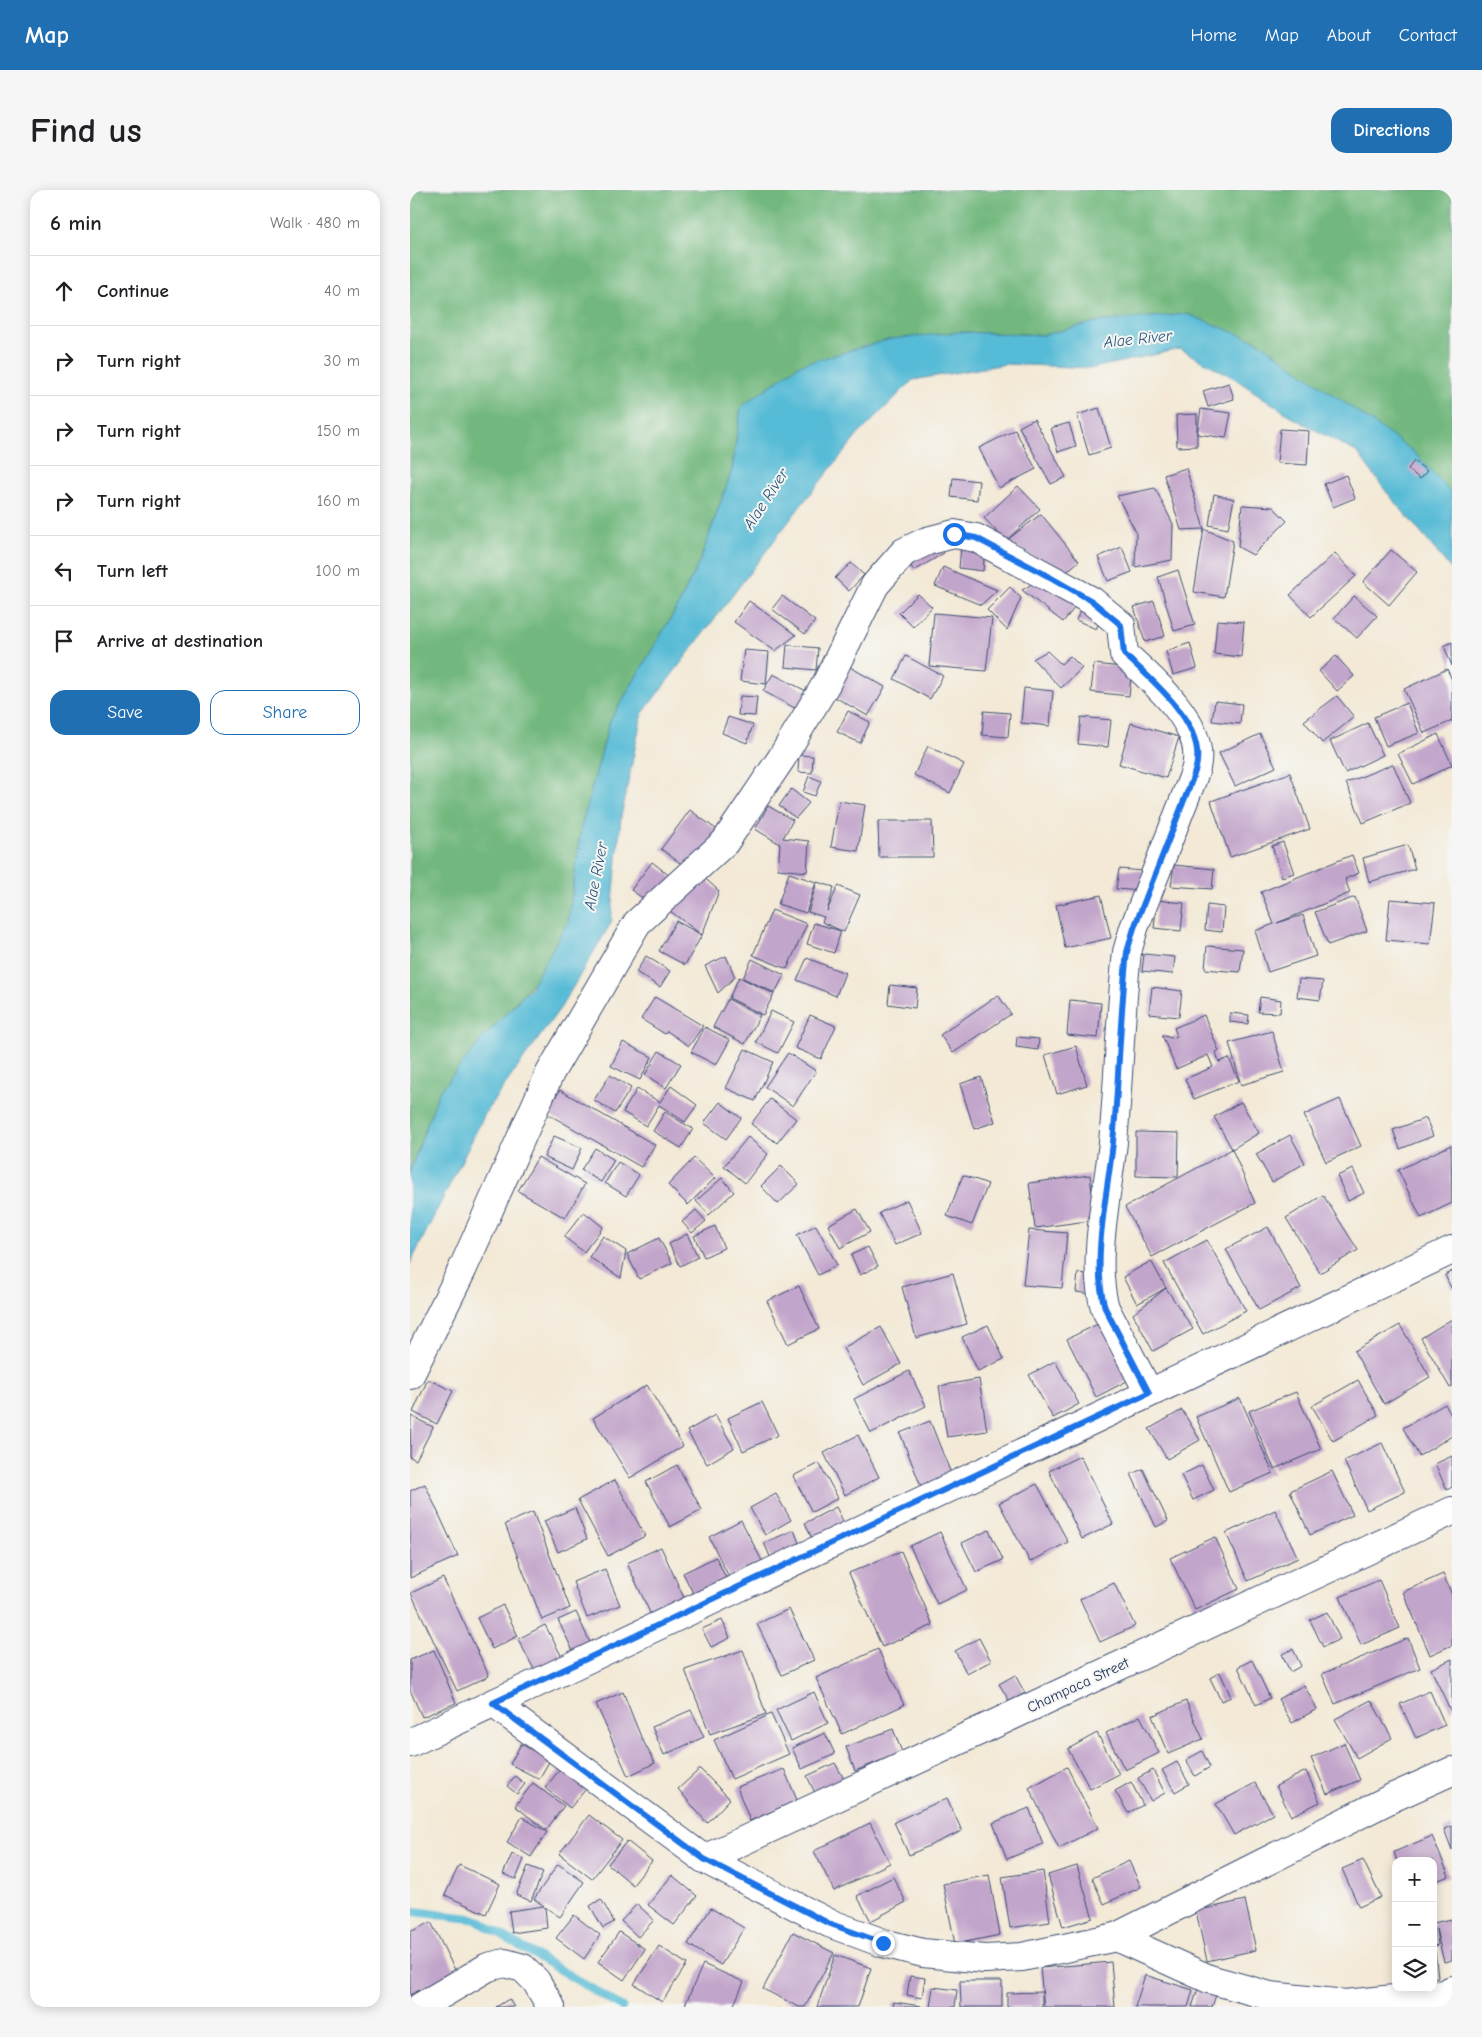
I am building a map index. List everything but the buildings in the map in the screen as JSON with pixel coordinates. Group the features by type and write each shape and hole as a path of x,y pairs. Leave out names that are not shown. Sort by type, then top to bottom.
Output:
{"street":[{"path":"410,1375 463,1268 550,1073 637,923 725,842 781,758 826,684 876,584 904,552 927,542 954,534 976,538 1048,576 1092,601 1121,625 1124,654 1160,688 1184,718 1196,742 1198,761 1192,780 1134,928 1127,952 1113,1141 1099,1261 1101,1296 1105,1308 1149,1393"},
{"path":"410,1743 1452,1250"},
{"name":"Champaca Street","path":"704,1859 1452,1511"},
{"path":"493,1703 704,1859 828,1923 883,1943 923,1953 985,1959 1022,1957 1116,1937 1385,1802 1452,1771"},
{"path":"1116,1937 1209,1978 1270,1996 1345,2004 1449,1997"},
{"path":"420,2007 488,1967 505,1963 523,1968 536,1981 551,2007"}],"green space":[{"path":"410,190 1452,190 1452,500 1259,342 960,332 741,407 732,470 701,558 678,606 610,721 581,828 568,922 535,980 439,1092 410,1171"}],"water":[{"name":"Alae River","path":"1187,314 1259,342 1414,452 1452,494 1452,570 1385,490 1358,453 1295,419 1234,378 1180,349 1093,368 1006,364 913,380 857,436 802,504 642,714 621,817 611,923 561,1007 487,1110 410,1264 410,1171 439,1092 482,1039 531,987 568,922 581,828 610,721 678,606 701,558 732,470 741,407 799,365 891,339 960,332 1043,335 1096,322"}],"waterway":[{"path":"410,1911 475,1919 622,2007"}],"route":[{"path":"883,1943 828,1923 704,1859 493,1703 1149,1393 1109,1320 1101,1296 1099,1261 1113,1141 1127,952 1134,928 1192,780 1198,761 1196,742 1184,718 1160,688 1124,654 1121,625 1092,601 1048,576 976,538 954,534"}]}
